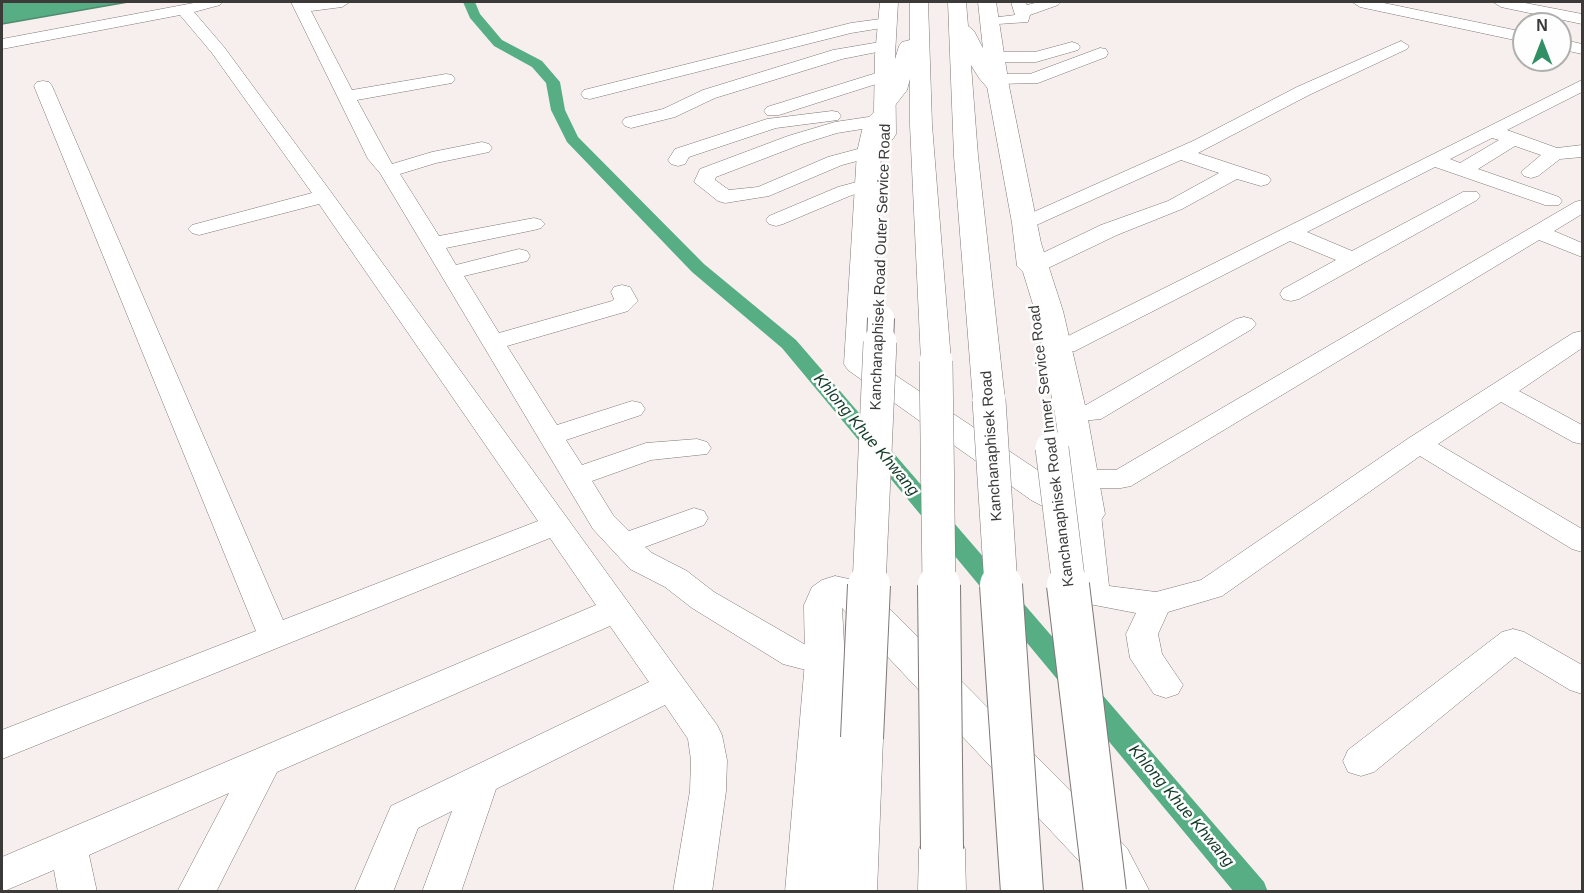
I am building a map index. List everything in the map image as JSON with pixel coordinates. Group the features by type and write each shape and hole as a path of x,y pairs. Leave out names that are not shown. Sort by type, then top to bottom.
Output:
{"main road":[{"name":"Kanchanaphisek Road Outer Service Road","path":"853,891 881,318 882,111 889,2"},
{"path":"919,2 921,125 936,361 942,870"},
{"path":"958,12 986,74 996,74"},
{"name":"Kanchanaphisek Road","path":"958,12 966,156 989,400 1022,891"},
{"name":"Kanchanaphisek Road Inner Service Road","path":"988,12 996,74 1030,244 1062,431 1105,891"},
{"path":"919,31 905,53 896,90 882,111 869,152 859,364 1043,492 1087,514"},
{"path":"1030,244 1056,346 1062,431 1082,479 1087,514"},
{"path":"809,891 825,662 823,605 829,594 835,590 845,591 855,597 1111,863 1126,891"}],"street":[{"path":"7,35 88,28 215,2"},
{"path":"342,2 301,5 346,84 378,159 388,171 603,522 641,561 676,579 703,600 795,655 825,662"},
{"path":"988,12 1018,20 1024,17 1021,7 1053,2"},
{"path":"1360,2 1512,34"},
{"path":"1502,2 1582,19"},
{"path":"184,10 218,50 324,196 705,735 709,760 708,791 692,891"},
{"path":"590,94 851,28 888,23"},
{"path":"996,74 1036,57 1053,54 1081,43"},
{"path":"1030,244 1181,154 1303,92 1401,46"},
{"path":"996,74 1032,78 1100,53"},
{"path":"631,122 669,113 709,94 839,54 886,59"},
{"path":"833,82 814,72 814,68 851,57 886,59"},
{"path":"763,114 886,59"},
{"path":"346,84 446,79"},
{"path":"1056,346 1066,346 1582,85"},
{"path":"43,86 274,637"},
{"path":"678,160 682,153 773,123 825,117 866,105 882,111"},
{"path":"869,152 835,161 762,192 725,196 704,182 707,173 882,111"},
{"path":"1491,131 1555,154 1582,151"},
{"path":"1462,170 1514,139"},
{"path":"388,171 432,158 483,148"},
{"path":"1181,154 1261,180"},
{"path":"1531,172 1555,154"},
{"path":"1433,160 1552,201"},
{"path":"1030,244 1109,230 1175,205 1235,171"},
{"path":"776,220 845,191 868,185"},
{"path":"199,229 324,196"},
{"path":"1292,294 1470,196"},
{"path":"1082,479 1121,479 1581,208"},
{"path":"431,244 534,224"},
{"path":"1538,232 1582,251"},
{"path":"1290,233 1354,260"},
{"path":"449,273 519,256"},
{"path":"493,342 620,306 626,301 622,292"},
{"path":"1062,431 1244,324"},
{"path":"1087,514 1095,595 1156,604 1211,588 1419,444 1500,391 1575,351"},
{"path":"1500,391 1582,436"},
{"path":"549,436 632,409"},
{"path":"1419,444 1582,542"},
{"path":"574,477 646,452 697,448"},
{"path":"623,544 694,518"},
{"path":"2,745 558,525"},
{"path":"1156,604 1142,634 1146,658 1166,685"},
{"path":"2,875 618,609"},
{"path":"1361,761 1513,641 1582,681"},
{"path":"373,891 404,817 671,687"},
{"path":"196,891 265,761"},
{"path":"441,891 482,778"},
{"path":"68,846 78,891"}],"shaded area":[{"path":"2,2 128,2 2,24"}],"waterway":[{"name":"Khlong Khue Khwang","path":"469,2 474,15 498,43 537,64 553,82 558,110 572,139 698,268 789,344 1253,892"}]}
